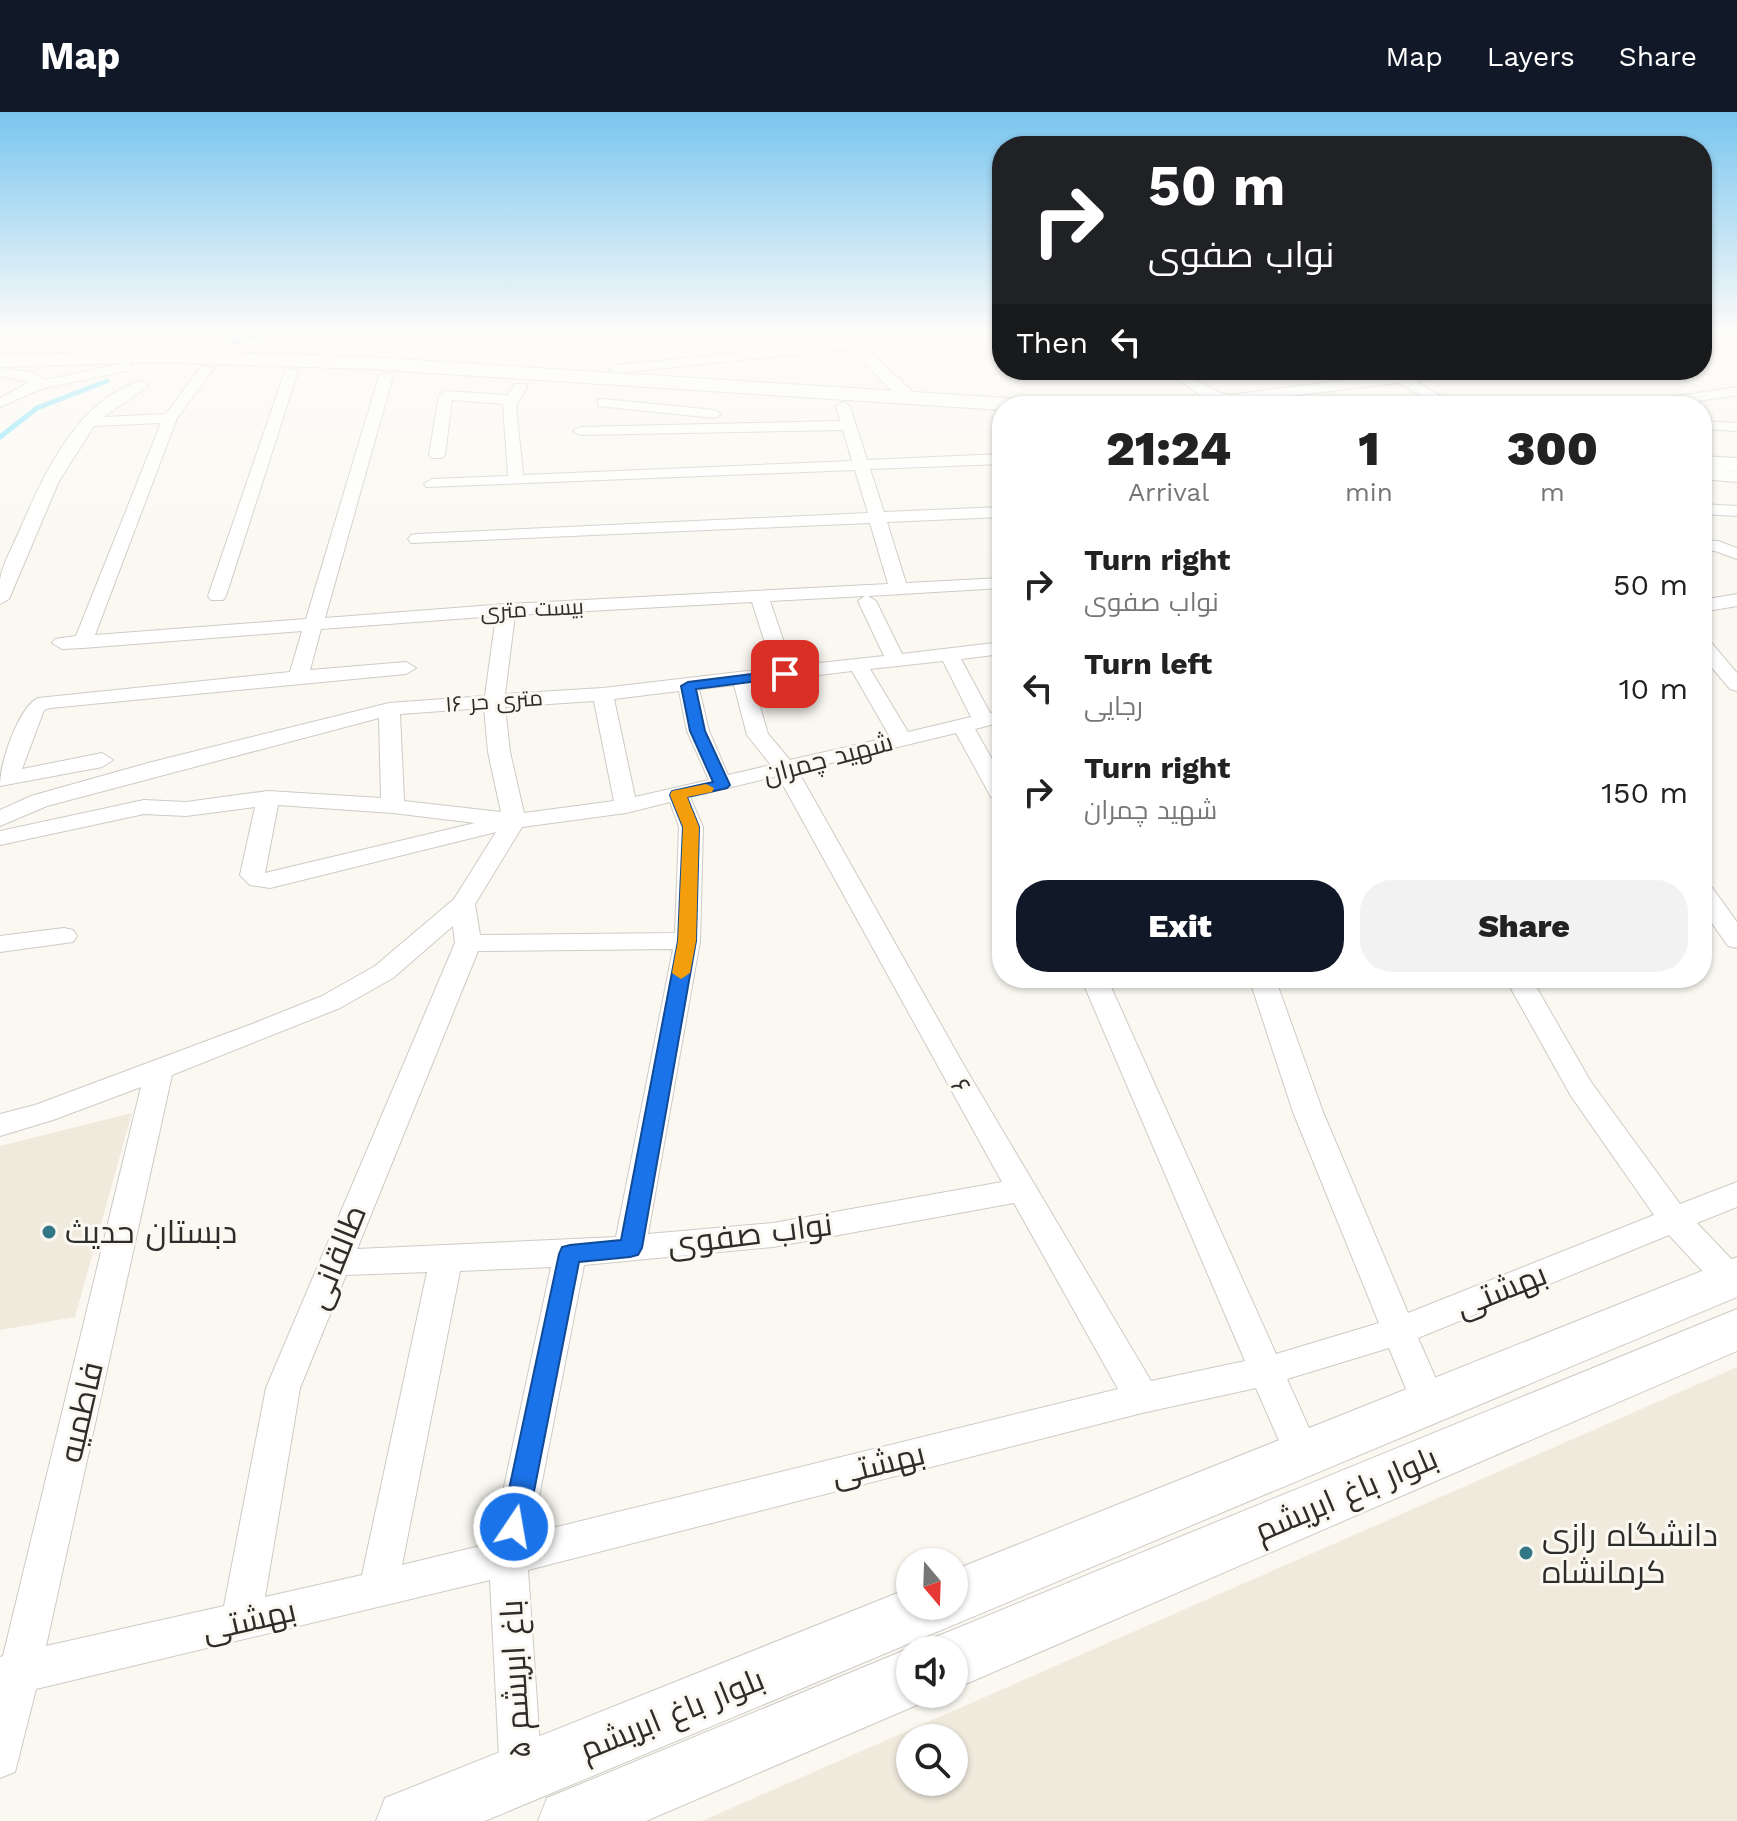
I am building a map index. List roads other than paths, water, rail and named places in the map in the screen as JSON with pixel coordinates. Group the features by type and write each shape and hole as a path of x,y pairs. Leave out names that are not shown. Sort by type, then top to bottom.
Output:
{"main road":[{"path":"774,411 846,416 872,411"},
{"path":"956,411 992,416"},
{"path":"1712,450 1737,452"},
{"path":"1712,464 1737,465"},
{"name":"بلوار باغ ابریشم","path":"968,1592 1429,1404 1735,1295"},
{"name":"بلوار باغ ابریشم","path":"968,1652 1735,1295"},
{"name":"بلوار باغ ابریشم","path":"408,1821 901,1620"},
{"name":"بلوار باغ ابریشم","path":"570,1821 896,1684"}],"street":[{"path":"0,599 63,458 89,422 101,411"},
{"path":"83,642 175,411"},
{"path":"217,596 278,411"},
{"path":"298,677 376,411"},
{"path":"437,455 444,411"},
{"path":"509,411 516,480"},
{"path":"682,411 715,414 730,420 736,427"},
{"path":"580,431 736,427 846,416 899,589"},
{"path":"89,422 170,418"},
{"path":"1712,426 1737,427"},
{"path":"432,484 992,459"},
{"path":"1712,475 1737,477"},
{"path":"1712,510 1737,511"},
{"path":"417,539 992,512"},
{"path":"1712,546 1737,556"},
{"path":"1712,560 1737,556"},
{"name":"بیست متری","path":"62,643 506,610 992,584"},
{"path":"759,597 785,674"},
{"path":"1712,604 1737,600"},
{"path":"867,601 896,661"},
{"path":"0,1125 43,1113 331,1002 384,972 463,904 514,821 499,752 494,701 506,610"},
{"name":"۱۶ متری حر","path":"3,820 39,801 389,709 688,686 992,649"},
{"path":"949,654 983,720 992,756"},
{"path":"1712,656 1737,685"},
{"path":"858,665 901,738"},
{"path":"4,778 35,707 45,702 406,668"},
{"name":"۶","path":"742,679 758,735 786,770 1142,1398"},
{"path":"688,686 698,731 722,785"},
{"path":"603,694 626,806"},
{"path":"389,709 393,806"},
{"name":"شهید چمران","path":"514,821 626,806 678,795 983,720"},
{"path":"4,778 102,760"},
{"path":"144,807 156,768"},
{"path":"630,1248 687,941 691,827 678,795"},
{"path":"268,798 252,875 259,880 270,881 514,821"},
{"path":"0,838 144,807 186,809 268,798 393,806 514,821"},
{"path":"463,904 468,943 687,941"},
{"path":"1712,905 1737,940"},
{"path":"0,944 64,936"},
{"name":"طالقانی","path":"241,1622 283,1388 468,943"},
{"path":"1098,988 1303,1455"},
{"path":"1265,988 1308,1112 1429,1404"},
{"path":"1524,988 1581,1089 1674,1219 1735,1295"},
{"name":"فاطمیه","path":"0,1757 10,1675 160,1067"},
{"name":"نواب صفوی","path":"333,1263 570,1254 773,1235 1022,1190"},
{"name":"بهشتی","path":"10,1675 378,1590 1142,1398 1267,1371 1399,1331 1737,1194"},
{"name":"باغ ابریشم ۵","path":"521,1776 508,1558 570,1254"},
{"path":"378,1590 446,1260"}],"waterway":[{"path":"0,437 33,411"}],"place":[{"name":"دبستان حدیث","path":"49,1232"},
{"name":"دانشگاه رازی کرمانشاه","path":"1526,1553"}]}
